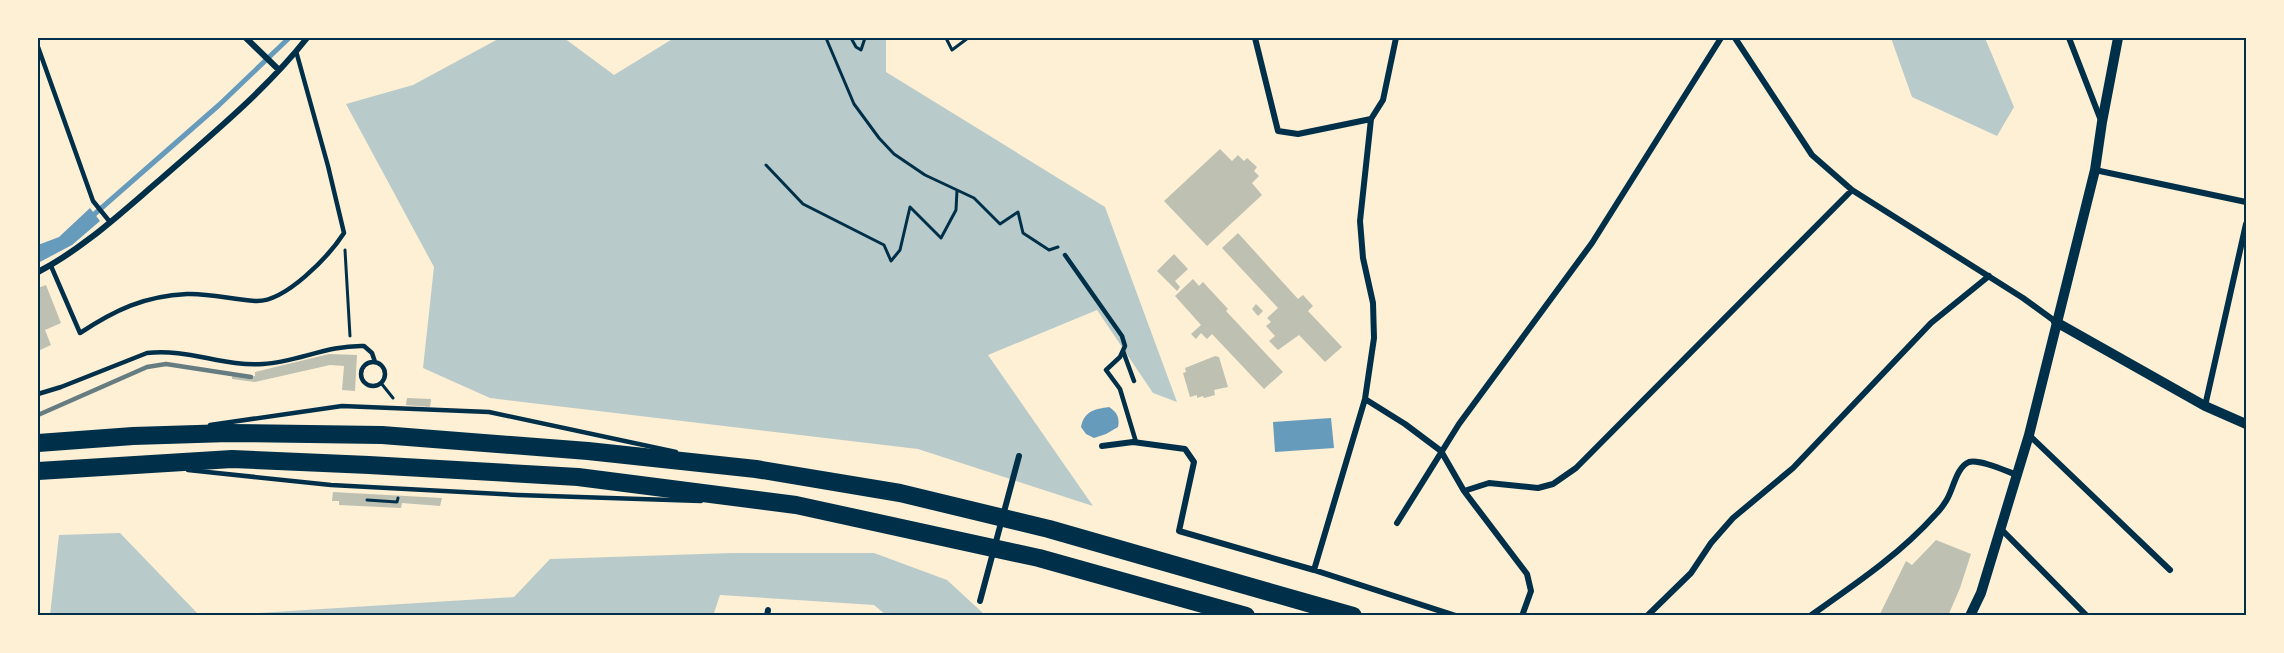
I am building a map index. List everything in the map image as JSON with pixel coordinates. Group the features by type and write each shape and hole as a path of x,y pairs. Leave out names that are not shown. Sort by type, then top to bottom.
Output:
{"highway":[{"path":"38,443 133,436 229,433 382,435 588,451 756,469 900,493 1082,539 1353,615"},
{"path":"38,471 232,459 567,476 796,505 1039,558 1246,615"}],"street":[{"path":"246,38 279,70"},
{"path":"38,272 81,247 215,132 279,70 307,38"},
{"path":"1255,38 1278,130 1298,134 1371,119"},
{"path":"1314,570 1365,399 1374,338 1373,303 1363,258 1360,221 1371,119 1383,100 1396,38"},
{"path":"1397,523 1441,451 1593,243 1721,38"},
{"path":"1735,38 1812,155 1852,190 1989,276 2056,322 2205,405 2247,424"},
{"path":"2069,38 2102,122"},
{"path":"1970,615 1981,593 2002,530 2029,435 2095,170 2118,38"},
{"path":"2095,170 2247,202"},
{"path":"1464,490 1489,483 1539,488 1553,484 1576,468 1852,190"},
{"path":"2205,405 2247,224"},
{"path":"1647,615 1691,573 1711,543 1733,518 1792,468 1931,323 1989,276"},
{"path":"1365,399 1406,424 1441,451 1464,490 1527,574 1531,591 1522,615"},
{"path":"2029,435 2170,570"},
{"path":"1102,446 1136,442 1185,449 1194,462 1179,531 1314,570 1455,615"},
{"path":"980,601 1019,456"},
{"path":"1810,615 1869,575 1904,545 1947,500 1962,468 1968,463 1978,462 2018,475"},
{"path":"2002,530 2087,615"}],"lane":[{"path":"38,48 93,201 110,222"},
{"path":"51,266 80,333 111,313 141,300 187,294 258,302 282,294 312,269 336,246 344,233 297,51"},
{"path":"1065,255 1122,336 1125,346 1120,357 1107,370 1120,389 1136,442"},
{"path":"38,394 147,353 177,353 264,364 328,348 364,346 375,363 384,369 385,377 381,383 370,386 362,378 364,366 375,363"},
{"path":"1122,351 1134,381"},
{"path":"203,426 342,406 489,412 686,454"},
{"path":"133,436 191,428"},
{"path":"698,456 756,469"},
{"path":"130,464 331,485 518,495 704,501"},
{"path":"715,502 796,505"}],"path":[{"path":"826,38 854,104 894,154 925,175 974,198 1000,224 1018,212 1023,233 1049,249 1058,247 1065,255"},
{"path":"851,38 856,47 861,50 866,38"},
{"path":"946,38 952,50 968,38"},
{"path":"766,165 803,204 884,245 891,261 900,250 910,207 941,238 956,210 957,190"},
{"path":"344,233 351,345"},
{"path":"381,383 395,402"}],"shaded area":[{"path":"500,38 564,38 614,75 674,38 886,38 886,72 1105,207 1177,402 1153,393 1097,310 988,355 1093,506 918,449 490,398 423,368 434,267 346,104 413,85"},
{"path":"1891,38 1985,38 2014,107 1997,136 1912,97"},
{"path":"120,533 199,615 50,615 59,535"},
{"path":"732,553 874,553 947,580 985,615 886,615 874,605 720,595 713,616 227,615 514,597 550,559"}],"water":[{"path":"90,208 100,221 72,245 38,263 38,245 59,237"},
{"path":"1109,407 1117,416 1118,427 1094,438 1086,434 1081,427 1087,414"},
{"path":"1331,418 1334,448 1275,452 1273,422"}],"building":[{"path":"1220,149 1232,161 1238,155 1244,161 1247,158 1257,167 1254,171 1259,176 1252,183 1262,195 1207,246 1164,201"},
{"path":"1238,233 1298,299 1303,295 1313,306 1308,311 1342,347 1325,362 1299,335 1278,350 1269,341 1275,336 1266,326 1271,322 1267,318 1278,308 1222,248"},
{"path":"1174,254 1188,269 1175,281 1180,287 1177,291 1157,271"},
{"path":"1193,279 1199,286 1203,282 1228,309 1226,311 1283,372 1264,389 1212,334 1207,339 1201,333 1196,339 1191,334 1201,325 1175,296"},
{"path":"46,285 61,323 45,330 51,345 38,351 38,288"},
{"path":"1256,304 1263,311 1258,316 1252,309"},
{"path":"329,354 357,355 355,391 342,390 344,366 330,365 255,382 232,379 232,374 251,377 255,376 255,372"},
{"path":"1215,356 1219,357 1228,387 1214,390 1215,395 1204,398 1203,396 1197,398 1197,395 1190,397 1183,373 1186,372 1185,368"},
{"path":"407,398 431,399 430,407 406,405"},
{"path":"333,492 442,498 440,506 402,503 401,508 339,505 339,501 332,501"},
{"path":"1936,540 1971,554 1948,616 1879,616 1906,561 1912,565"}],"waterway":[{"path":"90,218 219,105 289,38"}],"railway":[{"path":"38,415 147,367 166,364 251,377"}]}
